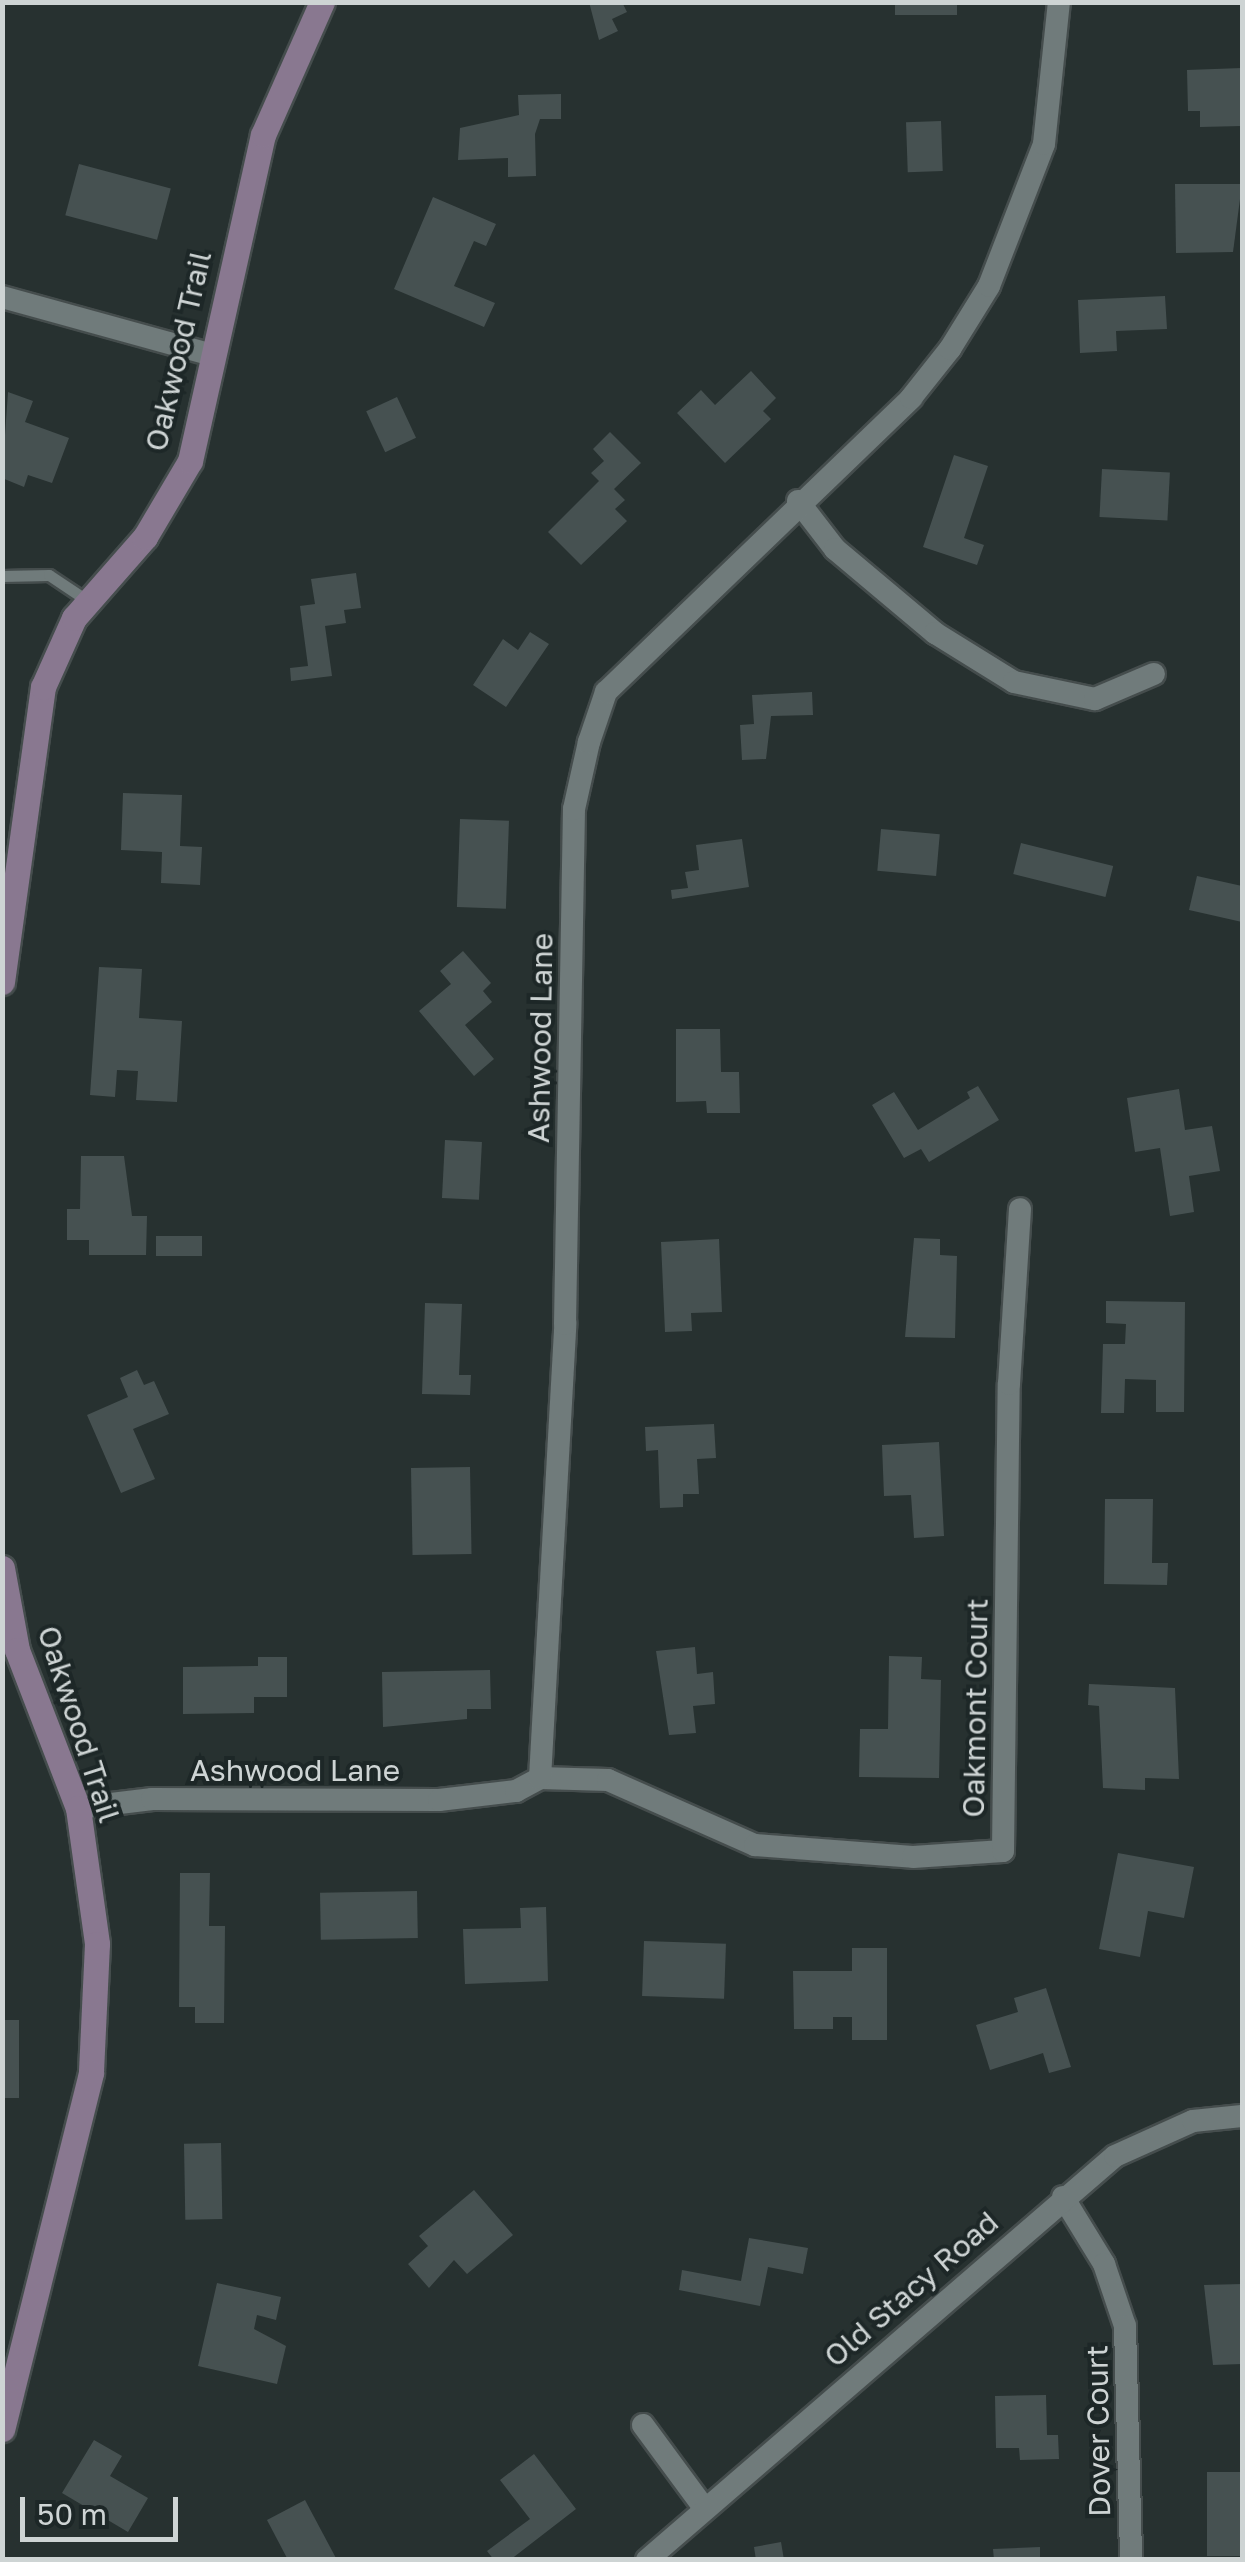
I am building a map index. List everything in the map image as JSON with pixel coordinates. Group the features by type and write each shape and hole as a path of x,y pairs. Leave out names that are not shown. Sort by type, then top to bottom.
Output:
{"street":[{"name":"Oakwood Trail","path":"2,982 34,714 88,601 145,537 182,477 263,135 322,2"},
{"name":"Ashwood Lane","path":"78,1808 152,1799 439,1800 516,1791 540,1778 565,1324 574,809 606,692 798,501 911,398 990,286 1044,144 1059,2"},
{"path":"2,297 212,354"},
{"path":"798,501 834,549 935,633 1014,682 1095,699 1154,674"},
{"name":"Oakmont Court","path":"540,1778 608,1780 755,1845 913,1857 1003,1851 1009,1384 1020,1210"},
{"name":"Oakwood Trail","path":"2,1568 17,1650 78,1808 97,1944 92,2073 2,2429"},
{"name":"Old Stacy Road","path":"647,2560 1115,2156 1193,2121 1242,2116"},
{"name":"Dover Court","path":"1063,2197 1104,2264 1125,2326 1130,2560"},
{"path":"642,2424 704,2509"}],"lane":[{"path":"2,576 48,575 88,601"}],"building":[{"path":"589,2 622,2 627,12 612,19 618,31 599,40"},
{"path":"895,2 957,2 957,15 895,15"},
{"path":"1242,68 1242,126 1200,127 1200,111 1188,111 1187,70"},
{"path":"561,94 561,119 540,119 535,134 536,176 508,177 508,158 458,160 460,128 519,115 518,95"},
{"path":"941,121 943,171 908,172 906,122"},
{"path":"79,164 171,189 157,240 65,215"},
{"path":"1175,184 1242,184 1233,252 1176,253"},
{"path":"433,197 496,224 486,246 474,241 454,286 495,303 484,327 394,289"},
{"path":"1165,296 1167,329 1116,331 1117,351 1080,353 1078,300"},
{"path":"751,371 776,398 763,411 771,419 725,463 677,413 701,390 715,405"},
{"path":"8,392 33,401 25,422 69,438 52,483 28,475 24,487 2,478"},
{"path":"397,397 416,438 385,452 366,411"},
{"path":"610,432 641,463 614,489 625,500 615,509 627,521 581,565 548,532 599,481 591,473 604,461 593,449"},
{"path":"954,455 988,466 964,538 984,545 977,565 923,547"},
{"path":"1102,469 1170,473 1167,520 1099,517"},
{"path":"356,573 361,608 344,610 346,623 325,626 332,676 291,681 290,668 308,666 300,606 315,604 311,579"},
{"path":"530,632 549,644 506,707 473,685 503,639 518,650"},
{"path":"812,692 813,715 771,716 766,759 742,760 740,725 754,724 752,695"},
{"path":"123,793 182,795 180,846 202,847 200,885 161,883 162,852 121,850"},
{"path":"460,819 509,821 506,909 457,907"},
{"path":"881,829 940,834 936,876 877,871"},
{"path":"742,839 749,887 672,899 671,890 688,888 685,872 699,870 696,845"},
{"path":"1021,843 1113,866 1105,897 1013,874"},
{"path":"1197,876 1242,886 1242,922 1189,910"},
{"path":"463,951 491,983 483,991 492,1002 465,1025 494,1059 474,1076 419,1011 451,984 440,971"},
{"path":"99,967 142,969 139,1018 182,1021 177,1102 136,1100 138,1071 117,1070 115,1097 90,1095"},
{"path":"676,1029 720,1029 721,1072 739,1072 740,1113 707,1113 706,1101 676,1102"},
{"path":"978,1086 999,1120 929,1162 921,1149 904,1158 872,1105 894,1092 918,1130 970,1098 967,1092"},
{"path":"1179,1089 1185,1130 1212,1126 1220,1171 1189,1176 1194,1212 1170,1216 1160,1148 1135,1152 1127,1098"},
{"path":"445,1140 482,1142 479,1200 442,1198"},
{"path":"81,1156 124,1156 132,1216 147,1216 146,1255 89,1255 89,1240 67,1240 67,1209 80,1209"},
{"path":"156,1236 202,1236 202,1256 156,1256"},
{"path":"914,1238 940,1239 940,1255 957,1256 955,1338 905,1337"},
{"path":"719,1239 722,1312 691,1313 692,1331 665,1332 661,1242"},
{"path":"1106,1301 1185,1302 1184,1412 1156,1412 1156,1380 1125,1379 1124,1413 1101,1413 1103,1344 1125,1344 1126,1324 1106,1323"},
{"path":"425,1303 462,1304 459,1375 471,1375 470,1395 422,1394"},
{"path":"137,1370 144,1385 154,1381 169,1414 133,1429 155,1479 121,1493 87,1415 128,1397 120,1378"},
{"path":"714,1424 716,1458 697,1459 699,1494 683,1494 683,1507 660,1508 658,1450 646,1451 645,1427"},
{"path":"939,1442 944,1536 914,1538 911,1495 884,1496 882,1445"},
{"path":"470,1467 472,1554 413,1555 411,1468"},
{"path":"1105,1499 1153,1499 1152,1563 1168,1563 1167,1585 1104,1584"},
{"path":"695,1647 697,1674 713,1672 715,1704 693,1706 696,1733 669,1735 656,1651"},
{"path":"889,1656 922,1657 921,1679 941,1680 939,1778 859,1777 860,1729 888,1729"},
{"path":"258,1657 287,1657 287,1697 254,1697 254,1713 183,1714 183,1667 258,1666"},
{"path":"490,1670 491,1709 467,1709 467,1719 383,1727 382,1672"},
{"path":"1089,1684 1175,1688 1179,1779 1145,1778 1145,1790 1103,1788 1099,1706 1088,1705"},
{"path":"1118,1853 1194,1867 1184,1918 1148,1911 1140,1957 1099,1949"},
{"path":"180,1873 210,1873 209,1926 225,1926 224,2023 195,2023 195,2007 179,2007"},
{"path":"417,1891 418,1938 321,1940 320,1893"},
{"path":"546,1907 548,1981 465,1984 463,1929 521,1928 520,1908"},
{"path":"644,1941 726,1944 724,1999 642,1996"},
{"path":"852,1948 887,1948 887,2040 852,2040 852,2017 833,2017 833,2029 794,2029 793,1971 852,1971"},
{"path":"1046,1988 1071,2067 1049,2073 1043,2053 990,2070 976,2025 1018,2012 1014,1998"},
{"path":"2,2020 19,2020 19,2098 2,2098"},
{"path":"221,2143 222,2219 185,2220 184,2144"},
{"path":"474,2190 513,2235 467,2274 454,2260 429,2288 408,2264 428,2246 419,2236"},
{"path":"749,2238 808,2248 803,2274 768,2267 760,2306 679,2290 682,2270 741,2281"},
{"path":"217,2283 281,2297 276,2320 257,2315 254,2329 286,2346 277,2384 198,2366"},
{"path":"1242,2284 1242,2364 1213,2365 1204,2285"},
{"path":"1046,2395 1047,2435 1058,2435 1059,2459 1020,2460 1019,2448 996,2448 995,2396"},
{"path":"94,2440 122,2456 110,2476 148,2498 128,2532 62,2493"},
{"path":"534,2454 576,2509 510,2560 494,2560 487,2551 530,2519 500,2480"},
{"path":"1207,2472 1242,2472 1242,2556 1207,2556"},
{"path":"305,2500 337,2560 288,2560 267,2520"},
{"path":"781,2542 784,2560 756,2560 754,2547"},
{"path":"1040,2547 1040,2560 994,2560 993,2549"}]}
